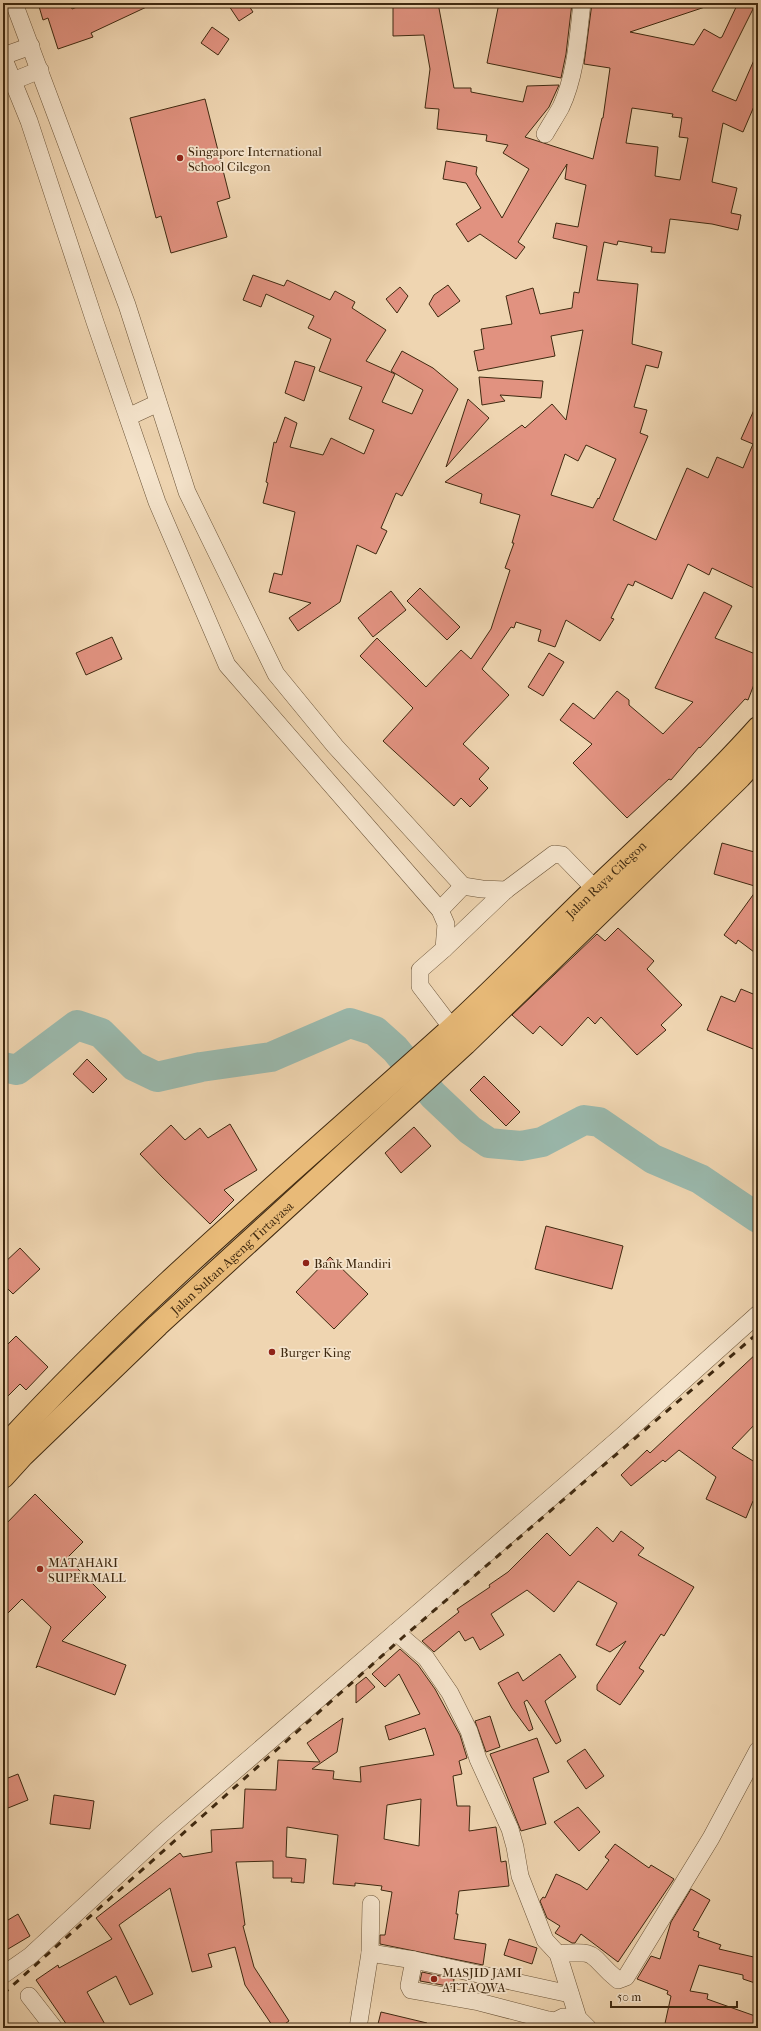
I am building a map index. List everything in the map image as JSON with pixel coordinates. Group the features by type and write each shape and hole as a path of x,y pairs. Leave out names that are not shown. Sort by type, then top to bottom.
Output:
{"highway":[{"name":"Jalan Raya Cilegon","path":"458,1036 595,889 733,757 758,728"},
{"name":"Jalan Raya Cilegon","path":"458,1036 740,777 758,757"},
{"name":"Jalan Sultan Ageng Tirtayasa","path":"3,1448 52,1394 181,1270 424,1052 458,1036"},
{"name":"Jalan Sultan Ageng Tirtayasa","path":"3,1477 28,1450 158,1325 312,1182 436,1071 458,1036"}],"street":[{"path":"14,3 126,305 187,492 276,674 335,746 463,886 482,889 506,890"},
{"path":"545,134 560,107 567,90 575,57 582,3"},
{"path":"31,46 3,56 8,83 29,121 157,502 227,665 440,910 446,924 444,949"},
{"path":"8,83 40,70"},
{"path":"128,417 158,403"},
{"path":"458,1036 420,986 420,970 506,890 527,872 554,854 562,855 595,889"},
{"path":"440,910 463,886"},
{"path":"9,1971 61,1929 163,1833 280,1730 396,1632 616,1441 758,1314"},
{"path":"396,1632 426,1658 450,1693 465,1724 478,1759 510,1829 520,1876 545,1940 558,1954 570,1994 583,2023"},
{"path":"558,1954 582,1951 594,1956 608,1972 618,1980 626,1977 711,1838 758,1750"},
{"path":"358,2028 370,1953 371,1904"},
{"path":"370,1953 414,1960 570,1994"},
{"path":"414,1960 409,1986 411,1990 480,2002 548,2020 555,2020 564,2016 583,2023"},
{"path":"29,1996 54,2028"}],"building":[{"path":"38,3 70,3 72,9 87,3 155,3 91,33 93,37 58,49 48,18 43,20"},
{"path":"227,3 247,3 253,12 239,21"},
{"path":"438,3 454,88 471,88 471,92 523,102 527,86 559,85 549,107 525,137 593,159 603,118 610,68 584,64 592,3 708,3 708,6 630,32 694,45 704,29 720,38 722,37 738,3 756,3 712,91 736,101 758,51 758,97 743,132 723,123 712,182 737,188 731,213 741,215 738,230 712,224 670,219 665,253 651,252 652,247 618,241 617,245 604,242 597,280 638,284 632,344 662,352 658,368 646,365 634,407 647,410 640,433 648,436 613,520 656,540 687,468 708,478 717,457 743,468 753,444 741,439 758,401 758,590 712,568 709,575 688,564 672,599 635,581 633,586 628,584 611,618 614,619 600,641 566,620 555,647 538,641 541,630 516,622 514,628 511,627 482,669 509,695 463,744 489,768 479,779 488,788 470,807 461,798 454,806 383,741 413,708 360,656 377,638 426,687 461,650 471,659 491,629 510,570 505,568 514,543 512,543 520,515 480,503 482,494 445,482 522,425 525,428 552,404 566,420 583,330 551,336 555,356 478,371 474,351 484,349 481,329 512,324 506,296 533,288 540,314 572,308 574,292 579,293 587,246 553,238 556,223 578,227 586,185 565,179 567,164 518,242 525,247 516,259 480,234 468,242 456,224 481,208 466,183 443,179 446,161 477,167 476,174 502,218 529,169 503,153 508,145 486,141 487,135 437,129 439,109 425,108 430,69 424,35 393,36 393,6 424,6","holes":["632,108 673,114 672,117 682,118 679,137 688,138 680,180 655,176 658,147 626,143","586,445 616,459 599,499 598,498 593,508 551,495 565,454 578,461"]},
{"path":"499,3 572,3 566,54 561,78 487,63"},
{"path":"212,27 229,39 218,55 201,43"},
{"name":"Singapore International School Cilegon","path":"205,99 230,198 217,202 227,237 171,253 161,216 156,218 130,118"},
{"path":"253,275 284,286 287,280 330,300 335,291 355,302 352,308 386,330 366,361 395,374 382,402 412,414 423,390 391,371 402,351 433,368 458,389 402,496 396,493 381,528 387,531 376,554 357,545 340,602 298,631 289,618 311,603 269,592 274,573 282,575 295,512 263,503 268,483 266,482 274,442 276,443 285,417 297,423 290,447 323,455 331,438 364,454 374,430 349,419 362,387 319,371 331,339 308,328 314,316 266,294 261,307 243,300"},
{"path":"448,285 460,301 438,317 429,304 434,295"},
{"path":"400,287 408,296 397,313 386,299"},
{"path":"295,361 315,367 304,401 285,393"},
{"path":"479,377 543,381 541,398 500,395 505,401 482,405"},
{"path":"468,399 489,418 446,467"},
{"path":"420,588 460,627 447,640 407,601"},
{"path":"391,591 406,610 373,637 358,618"},
{"path":"704,592 732,606 715,638 758,655 758,674 748,700 745,699 700,748 699,747 671,780 669,779 627,818 573,763 592,744 560,720 573,703 594,719 617,691 629,700 629,705 663,734 693,702 655,688"},
{"path":"112,637 122,659 86,675 76,653"},
{"path":"549,653 564,662 543,696 528,687"},
{"path":"722,843 758,853 758,887 714,874"},
{"path":"758,888 758,955 738,940 736,944 724,935"},
{"path":"618,928 654,961 647,969 682,1005 661,1025 666,1030 637,1055 601,1017 595,1024 588,1017 562,1046 540,1026 533,1034 512,1015 597,934 605,941"},
{"path":"741,989 758,996 758,1051 707,1030 721,996 735,1002"},
{"path":"87,1059 107,1079 93,1093 73,1074"},
{"path":"484,1076 520,1112 506,1126 470,1090"},
{"path":"230,1124 257,1170 224,1190 234,1200 210,1224 140,1154 171,1125 185,1140 200,1128 208,1138"},
{"path":"414,1127 431,1146 401,1173 385,1153"},
{"path":"546,1226 623,1246 612,1289 535,1269"},
{"path":"20,1248 40,1269 13,1294 3,1284 3,1264"},
{"path":"330,1257 368,1294 334,1329 296,1292"},
{"path":"16,1336 48,1367 26,1390 20,1384 3,1401 3,1349"},
{"path":"758,1352 758,1421 732,1448 758,1464 758,1504 753,1501 746,1518 706,1499 716,1477 679,1450 665,1462 663,1460 631,1486 621,1475 647,1450 650,1453"},
{"name":"MATAHARI SUPERMALL","path":"35,1494 83,1542 67,1558 106,1597 62,1641 126,1665 115,1695 38,1666 36,1668 51,1627 22,1599 3,1618 3,1527"},
{"path":"597,1527 613,1542 621,1531 644,1548 638,1555 694,1587 664,1636 661,1634 639,1668 644,1671 620,1705 597,1690 597,1685 626,1641 610,1652 596,1645 617,1603 578,1581 554,1612 527,1590 491,1614 504,1635 480,1650 473,1637 465,1641 459,1631 434,1652 422,1641 459,1612 457,1609 490,1587 489,1585 508,1572 547,1533 570,1556"},
{"path":"400,1649 418,1665 435,1689 460,1735 467,1758 459,1761 462,1774 453,1776 457,1806 470,1806 469,1831 496,1827 501,1862 506,1861 509,1886 459,1891 456,1914 458,1914 454,1939 486,1944 483,1965 380,1944 380,1935 385,1935 392,1892 381,1890 382,1886 355,1883 355,1886 333,1884 338,1835 287,1827 286,1857 306,1859 304,1883 291,1882 292,1878 273,1878 273,1861 236,1862 245,1925 243,1926 254,1967 289,2021 279,2028 274,2028 245,1985 235,1947 208,1954 212,1967 192,1972 170,1888 119,1925 153,1994 130,2005 116,1976 87,1992 107,2028 69,2028 36,1980 58,1965 59,1968 112,1939 96,1918 180,1853 183,1857 212,1852 211,1830 243,1828 245,1789 276,1790 278,1760 320,1762 307,1743 343,1718 337,1752 312,1769 334,1771 333,1779 361,1782 360,1767 434,1755 425,1728 389,1740 385,1726 420,1714 399,1674 385,1687 372,1674","holes":["421,1799 419,1846 384,1839 387,1805"]},
{"path":"560,1654 576,1677 545,1701 561,1741 556,1744 527,1700 524,1702 533,1729 529,1731 512,1708 498,1683 518,1672 523,1681"},
{"path":"366,1677 375,1687 356,1703 356,1685"},
{"path":"490,1716 500,1747 486,1752 475,1721"},
{"path":"537,1738 549,1772 533,1778 546,1824 521,1831 490,1754"},
{"path":"585,1749 604,1776 586,1789 567,1761"},
{"path":"18,1774 28,1800 3,1810 3,1780"},
{"path":"54,1795 94,1801 90,1829 50,1824"},
{"path":"578,1807 600,1832 579,1851 554,1822"},
{"path":"615,1844 649,1868 651,1865 674,1879 618,1962 581,1934 575,1943 572,1943 555,1933 560,1926 547,1918 540,1901 543,1897 545,1898 556,1874 580,1885 587,1890 609,1860 605,1857"},
{"path":"691,1889 710,1900 693,1930 699,1932 698,1937 721,1945 719,1949 758,1958 758,1984 743,1979 743,1975 699,1965 690,1991 708,1994 707,1999 758,2017 758,2028 664,2028 671,1996 667,1994 668,1991 637,1979 651,1956 660,1959 671,1922"},
{"path":"18,1914 30,1936 3,1952 3,1923"},
{"path":"509,1939 537,1948 532,1964 504,1955"},
{"path":"422,1972 454,1979 453,1987 420,1981"},
{"path":"381,2012 427,2023 426,2028 377,2028"}],"waterway":[{"path":"3,1067 17,1070 77,1025 101,1033 134,1066 157,1077 201,1067 271,1057 350,1023 375,1031 395,1049 433,1095 470,1130 489,1143 521,1146 542,1142 584,1120 599,1122 653,1159 700,1179 758,1218"}],"railway":[{"path":"3,1994 402,1638 758,1333"}],"place":[{"name":"Singapore International School Cilegon","path":"180,158"},
{"name":"Bank Mandiri","path":"306,1263"},
{"name":"Burger King","path":"272,1352"},
{"name":"MATAHARI SUPERMALL","path":"40,1569"},
{"name":"MASJID JAMI ATTAQWA","path":"434,1979"}]}
